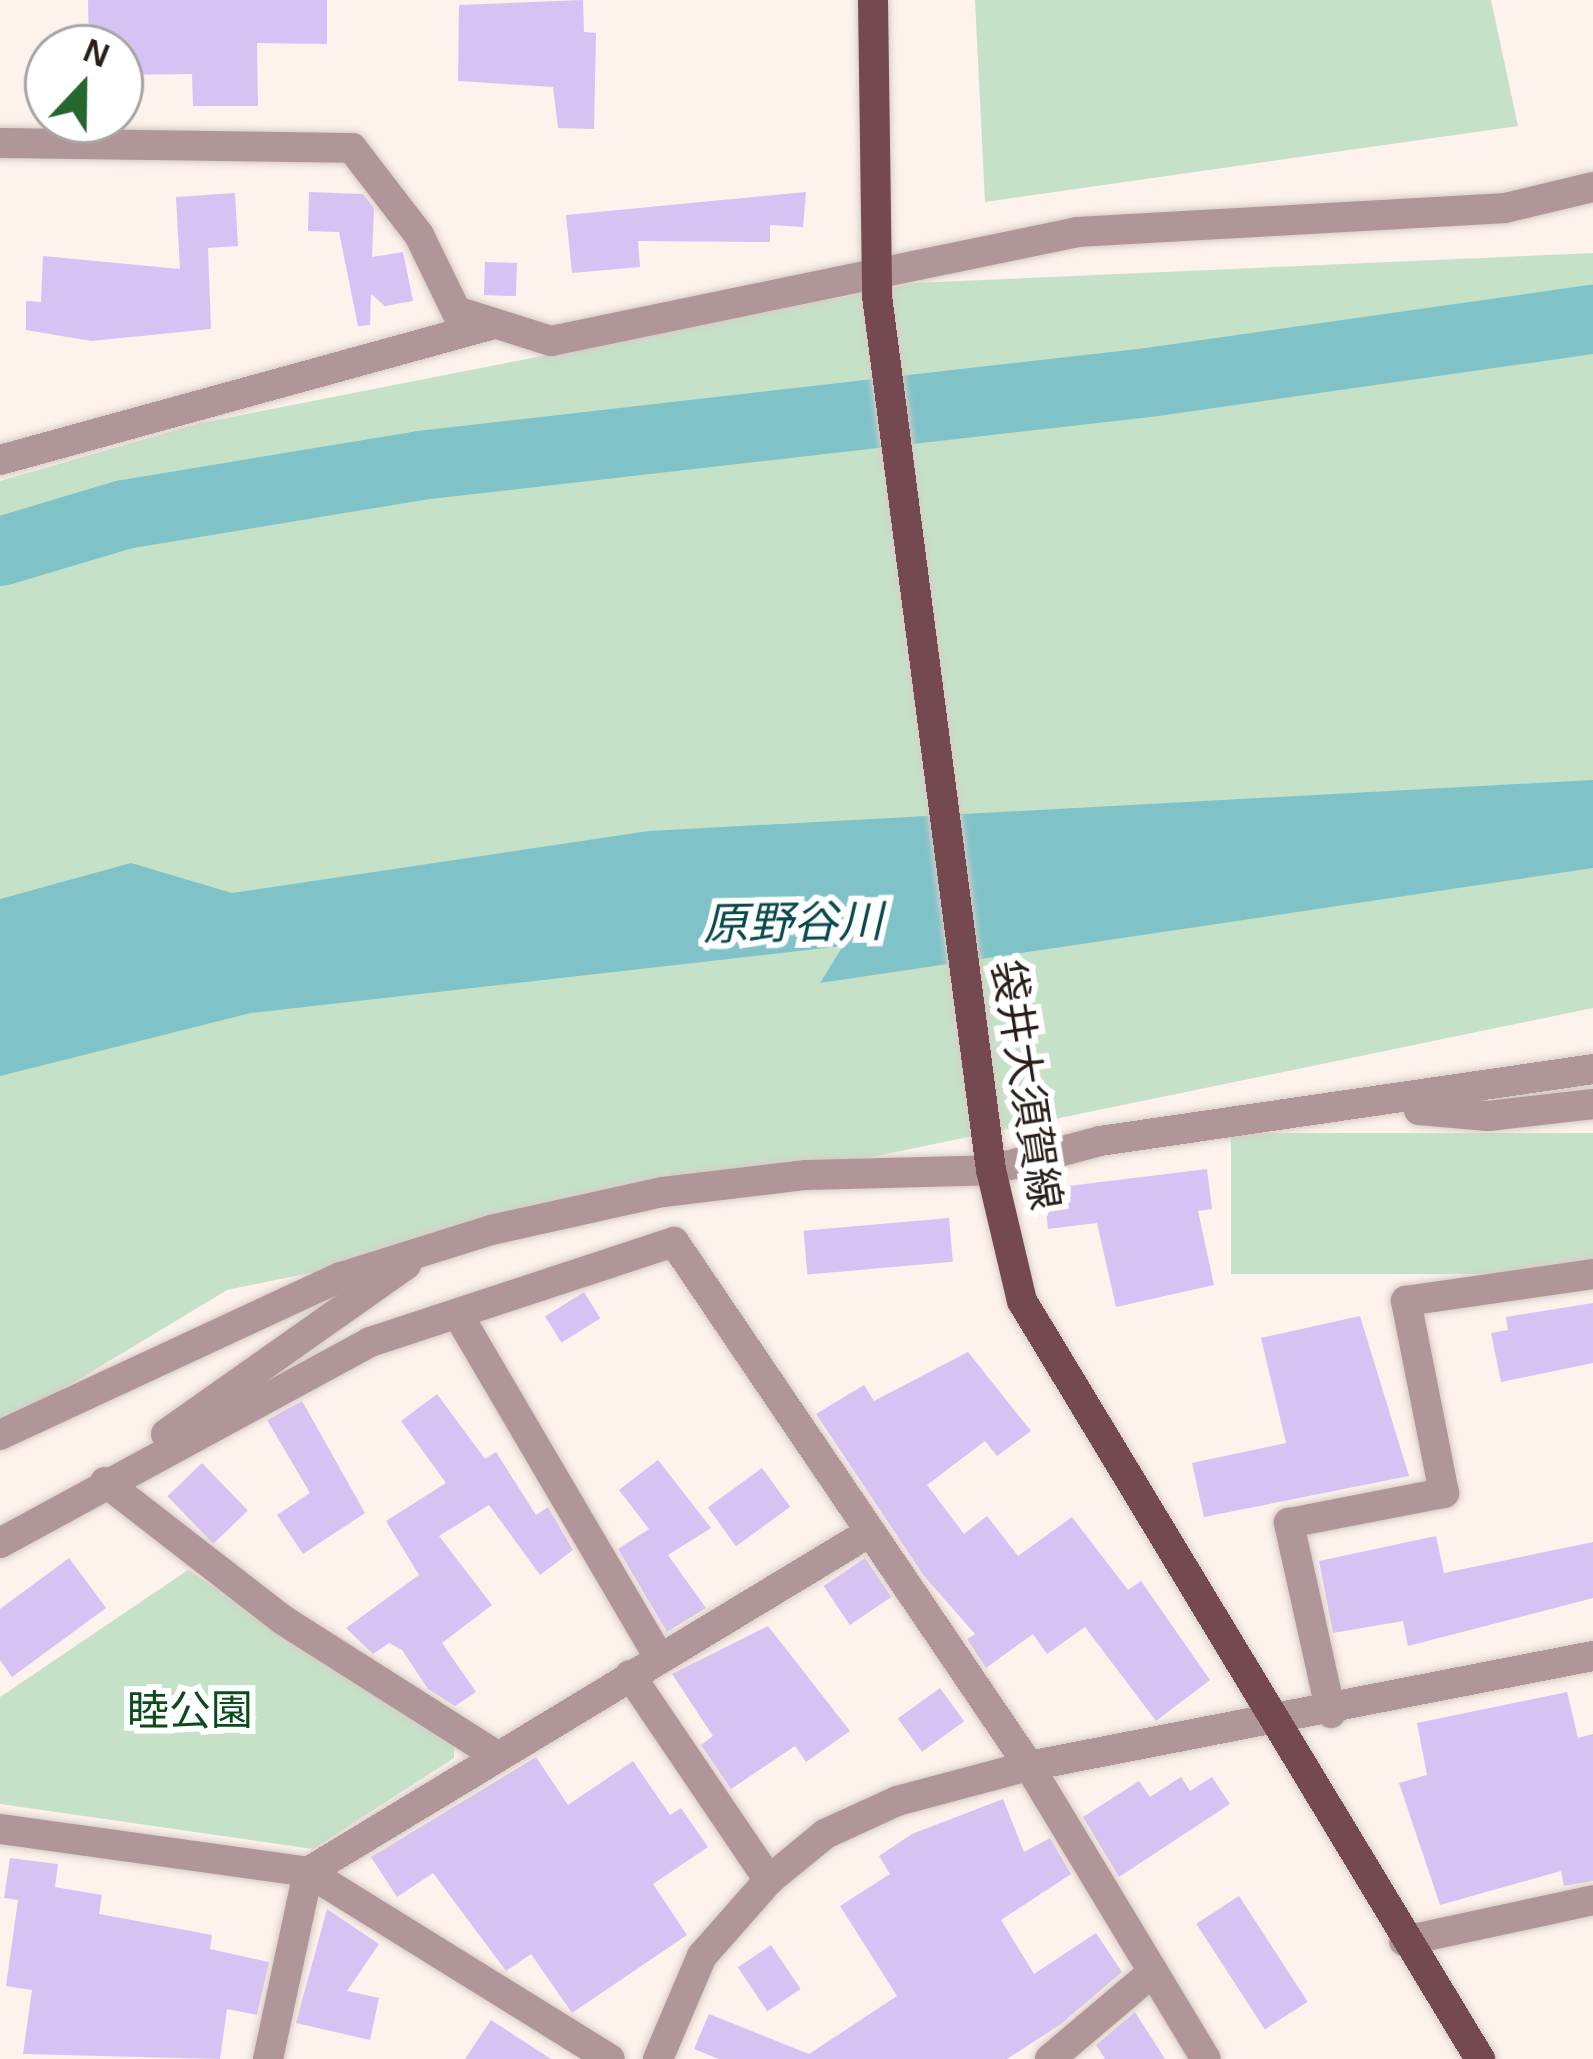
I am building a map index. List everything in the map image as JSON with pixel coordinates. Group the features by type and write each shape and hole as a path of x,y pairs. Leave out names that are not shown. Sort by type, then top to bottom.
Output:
{"main road":[{"name":"袋井大須賀線","path":"873,0 876,281 992,1170 1022,1301 1404,1941 1480,2059"}],"street":[{"path":"0,143 352,148 418,235 456,311 551,341 876,281 1078,232 1505,208 1593,187"},
{"path":"0,460 494,324"},
{"path":"0,1435 167,1352 425,1250 663,1192 992,1170 1100,1141 1377,1106 1593,1069"},
{"path":"1377,1106 1488,1116 1593,1104"},
{"path":"0,1543 370,1342 460,1318 674,1242 1029,1766 1205,2059"},
{"path":"105,1482 425,1250"},
{"path":"1331,1713 1289,1523 1444,1493 1406,1301 1593,1274"},
{"path":"460,1318 658,1656"},
{"path":"105,1482 283,1620 496,1755"},
{"path":"268,2059 308,1872 658,1656 870,1532"},
{"path":"658,2059 702,1956 769,1880 825,1834 897,1801 1029,1766 1274,1725 1593,1656"},
{"path":"630,1676 769,1880"},
{"path":"0,1829 308,1872 610,2059"},
{"path":"1404,1941 1593,1900"},
{"path":"1050,2059 1153,1972"}],"green space":[{"path":"975,0 1491,0 1518,126 985,202"},
{"path":"1593,253 1593,1008 227,1290 0,1427 0,481 201,423 914,283"},
{"path":"1231,1133 1593,1133 1593,1274 1231,1274"},
{"name":"睦公園","path":"188,1570 454,1743 454,1758 313,1849 0,1804 0,1697"}],"water":[{"path":"1593,780 1593,868 820,983 843,946 251,1013 0,1076 0,899 131,863 232,893 649,831"}],"building":[{"path":"88,0 327,0 327,44 257,43 258,106 193,106 192,74 144,75 144,24 88,24"},
{"path":"583,0 584,32 596,33 594,129 558,128 553,87 458,81 459,5"},
{"path":"309,192 363,194 374,208 372,257 403,252 413,301 385,306 371,294 370,325 358,326 339,232 308,231"},
{"path":"806,192 803,227 770,225 770,242 638,241 640,267 572,273 566,215"},
{"path":"235,193 238,246 208,248 211,329 91,341 26,330 26,301 41,302 43,256 180,269 176,197"},
{"path":"485,262 517,263 516,296 484,295"},
{"path":"1207,1169 1212,1209 1198,1211 1214,1285 1116,1307 1097,1223 1048,1229 1044,1189"},
{"path":"949,1218 953,1262 807,1275 804,1231"},
{"path":"584,1292 600,1318 561,1343 545,1316"},
{"path":"1593,1303 1593,1363 1501,1382 1491,1333 1508,1330 1506,1317"},
{"path":"1360,1316 1409,1476 1204,1517 1192,1463 1286,1443 1261,1338"},
{"path":"968,1352 1031,1431 997,1456 985,1441 927,1485 964,1534 987,1516 1018,1556 1072,1517 1128,1590 1141,1581 1210,1680 1156,1721 1085,1627 1047,1654 1033,1634 986,1668 967,1639 975,1634 924,1576 816,1414 864,1385 874,1401"},
{"path":"437,1394 485,1459 496,1452 536,1515 548,1507 573,1550 540,1575 489,1505 439,1536 492,1605 442,1643 476,1692 455,1706 428,1689 402,1650 389,1643 373,1654 346,1628 419,1575 386,1521 446,1483 401,1421"},
{"path":"302,1401 365,1513 303,1554 277,1515 310,1493 267,1420"},
{"path":"658,1460 711,1528 668,1555 706,1608 667,1632 618,1549 649,1529 619,1490"},
{"path":"202,1463 248,1510 213,1544 167,1496"},
{"path":"762,1468 790,1507 736,1546 708,1507"},
{"path":"1436,1536 1444,1573 1593,1542 1593,1598 1408,1646 1403,1621 1333,1633 1319,1561"},
{"path":"69,1558 106,1608 12,1677 0,1660 0,1609"},
{"path":"865,1558 891,1597 850,1625 824,1586"},
{"path":"768,1626 850,1731 806,1762 795,1746 731,1789 701,1745 713,1736 672,1674"},
{"path":"940,1688 964,1721 922,1752 898,1719"},
{"path":"1567,1692 1578,1738 1593,1734 1593,1881 1564,1886 1561,1871 1440,1905 1399,1783 1427,1775 1417,1723"},
{"path":"536,1757 568,1805 633,1761 670,1815 681,1808 708,1847 653,1884 687,1935 572,2013 531,1954 506,1971 433,1873 397,1897 371,1857"},
{"path":"1181,1777 1190,1791 1212,1777 1230,1804 1119,1877 1083,1817 1139,1781 1150,1797"},
{"path":"1003,1799 1024,1852 1050,1838 1071,1874 1001,1920 1034,1974 1096,1933 1122,1972 1061,2024 1007,2059 719,2059 694,2049 709,2014 809,2054 897,1996 840,1906 890,1874 879,1856 912,1834"},
{"path":"10,1858 58,1864 55,1887 102,1895 99,1914 212,1935 210,1949 269,1962 257,2015 227,2009 220,2059 23,2054 32,1990 6,1986 18,1900 4,1898"},
{"path":"1239,1896 1308,2002 1265,2029 1196,1924"},
{"path":"327,1909 379,1944 347,1991 379,1998 370,2040 296,2023"},
{"path":"771,1945 801,1989 767,2011 738,1967"},
{"path":"1135,2012 1165,2059 1105,2059 1096,2045"},
{"path":"491,2020 551,2059 465,2059"}],"waterway":[{"name":"原野谷川","path":"0,551 124,514 419,465 1148,382 1593,319"}]}
